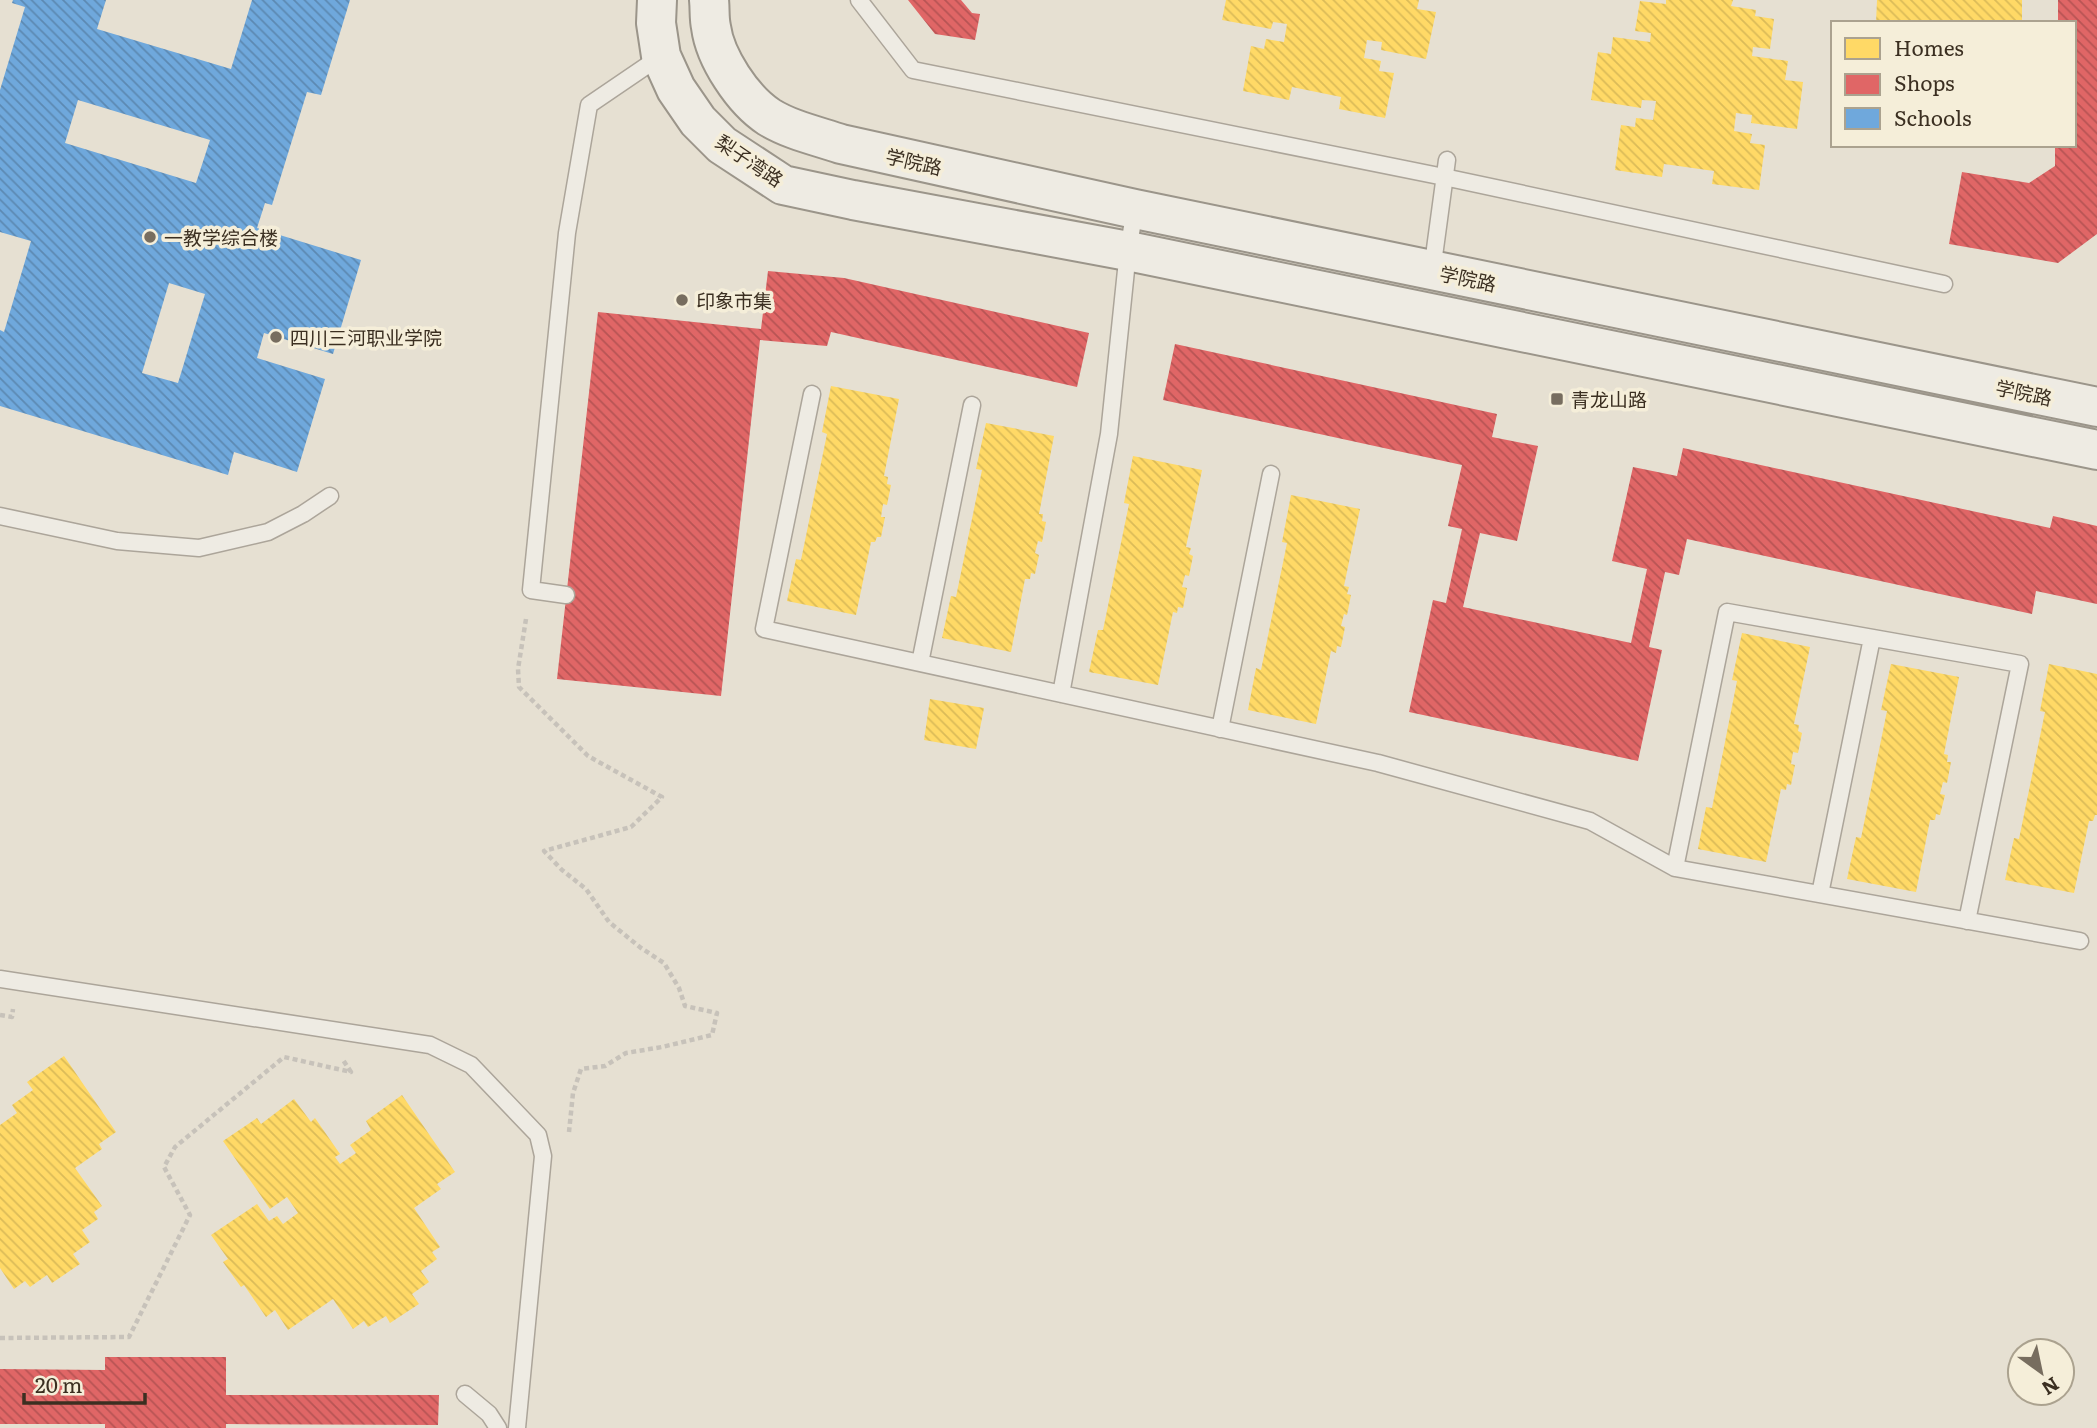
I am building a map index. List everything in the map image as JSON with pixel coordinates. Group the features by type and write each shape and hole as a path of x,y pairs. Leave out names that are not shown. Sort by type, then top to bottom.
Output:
{"street":[{"name":"梨子湾路","path":"657,0 656,23 661,56 676,89 698,121 722,145 783,185 1128,251"},
{"name":"学院路","path":"709,0 711,29 724,64 742,91 769,117 800,131 841,144 1135,209 2097,407"},
{"path":"1128,251 2097,450"}],"lane":[{"path":"859,0 913,70 1444,177 1944,284"},
{"path":"566,595 531,590 567,233 589,104 661,56"},
{"path":"1432,271 1447,160"},
{"path":"1061,694 1109,434 1128,251 1135,209"},
{"path":"812,394 764,629 1378,764 1590,821 1675,868 2080,941"},
{"path":"920,663 972,405"},
{"path":"1220,729 1271,474"},
{"path":"0,516 117,541 199,548 268,531 303,514 330,496"},
{"path":"1675,868 1727,612 2020,664 1967,920"},
{"path":"1820,894 1871,638"},
{"path":"0,979 430,1045 471,1065 538,1135 543,1156 517,1428"},
{"path":"465,1394 489,1414 498,1428"}],"path":[{"path":"531,590 518,669 519,687 588,756 662,797 631,827 544,851 586,889 609,922 664,963 679,988 685,1006 717,1013 712,1035 626,1053 605,1066 581,1069 573,1093 569,1133"},
{"path":"0,1338 129,1337 190,1215 164,1167 175,1147 284,1058 351,1072 319,1028"}],"building: Homes":[{"path":"1226,0 1419,0 1417,9 1436,12 1426,59 1381,50 1382,42 1367,40 1364,58 1381,61 1379,71 1394,73 1385,118 1339,109 1341,97 1292,87 1289,100 1243,91 1251,46 1264,49 1266,39 1284,42 1287,24 1273,22 1271,29 1222,20"},
{"path":"1666,0 1733,0 1731,6 1756,10 1755,16 1774,19 1770,49 1753,47 1752,56 1788,61 1785,80 1803,82 1797,129 1751,123 1752,115 1736,113 1734,131 1752,134 1750,143 1765,145 1759,190 1712,184 1714,171 1664,164 1662,177 1615,170 1621,125 1635,127 1636,118 1653,120 1656,101 1642,100 1641,108 1591,100 1598,52 1611,54 1613,37 1650,42 1651,33 1635,31 1640,1 1666,4"},
{"path":"1877,0 2022,0 2022,21 1876,21"},
{"path":"831,386 899,399 884,476 888,477 887,484 891,485 887,505 883,504 881,517 885,517 881,537 871,542 856,615 787,601 796,559 801,560 827,434 822,432"},
{"path":"986,423 1054,436 1039,514 1043,514 1042,521 1046,522 1042,542 1038,541 1035,553 1039,555 1035,574 1031,573 1030,579 1025,579 1011,652 942,638 951,596 956,597 982,470 976,469"},
{"path":"1133,456 1202,470 1186,547 1191,548 1189,554 1193,556 1189,576 1185,575 1182,587 1187,588 1183,608 1178,607 1177,613 1173,612 1158,685 1089,672 1098,630 1103,630 1129,504 1124,503"},
{"path":"1291,495 1360,509 1344,586 1349,587 1347,594 1351,595 1347,615 1344,614 1341,626 1345,627 1341,647 1337,646 1336,653 1331,651 1316,724 1248,710 1256,668 1261,670 1287,543 1282,542"},
{"path":"1742,633 1810,647 1794,724 1799,725 1798,731 1802,733 1798,753 1793,752 1791,764 1795,765 1791,785 1787,784 1786,790 1781,789 1766,862 1698,849 1706,807 1712,808 1737,681 1732,680"},
{"path":"1891,664 1959,677 1944,754 1948,755 1947,762 1951,762 1947,783 1943,782 1940,794 1945,795 1940,815 1936,814 1935,820 1930,820 1916,892 1847,879 1856,837 1861,838 1887,711 1881,710"},
{"path":"2049,664 2097,674 2097,815 2093,821 2089,821 2074,893 2005,880 2014,838 2019,839 2045,712 2040,711"},
{"path":"930,699 984,708 976,749 924,740"},
{"path":"64,1056 116,1132 99,1144 102,1149 75,1168 102,1206 94,1212 98,1219 82,1230 90,1242 73,1254 80,1264 52,1283 47,1275 30,1287 25,1281 14,1289 0,1268 0,1125 17,1113 12,1105 33,1090 27,1082"},
{"path":"402,1095 455,1172 437,1184 441,1189 414,1208 440,1247 432,1252 437,1259 421,1271 429,1282 412,1294 419,1304 390,1323 386,1316 368,1327 364,1321 353,1329 333,1299 288,1330 275,1310 266,1317 244,1285 241,1287 223,1262 228,1259 211,1235 257,1204 269,1221 277,1216 283,1224 298,1213 287,1197 270,1209 223,1141 257,1118 261,1124 294,1099 311,1122 315,1118 340,1154 335,1157 340,1164 356,1153 350,1145 371,1130 366,1121"}],"building: Shops":[{"path":"908,0 961,0 972,13 980,14 975,40 935,34"},
{"path":"2058,0 2097,0 2097,234 2058,263 1949,244 1962,172 2029,183 2055,166 2055,147 2076,147 2076,21 2058,21"},
{"path":"768,271 844,278 1089,333 1077,387 831,332 827,346 760,340 721,696 557,679 598,312 761,329"},
{"path":"1175,344 1497,414 1492,437 1538,446 1517,541 1480,533 1463,607 1631,643 1647,569 1612,561 1633,467 1677,476 1683,448 2050,528 2053,516 2097,526 2097,604 2036,591 2032,614 1687,539 1679,575 1665,572 1649,647 1662,650 1638,761 1409,712 1433,600 1446,603 1462,529 1448,526 1462,465 1163,400"},
{"path":"105,1357 226,1357 226,1395 439,1395 438,1425 226,1424 226,1428 105,1428 105,1424 0,1424 0,1369 105,1370"}],"building: Schools":[{"name":"一教学综合楼","path":"13,0 106,0 97,29 231,69 252,0 350,0 321,95 307,92 272,205 265,203 257,228 361,260 333,354 264,333 257,358 325,379 297,472 234,452 228,475 0,406 0,330 4,332 31,241 0,232 0,90 25,7 12,3","holes":["78,100 210,140 196,183 65,143","169,283 205,294 178,383 142,373"]}],"place":[{"name":"一教学综合楼","path":"150,237"},
{"name":"印象市集","path":"682,300"},
{"name":"四川三河职业学院","path":"276,337"},
{"name":"青龙山路","path":"1557,399"}]}
